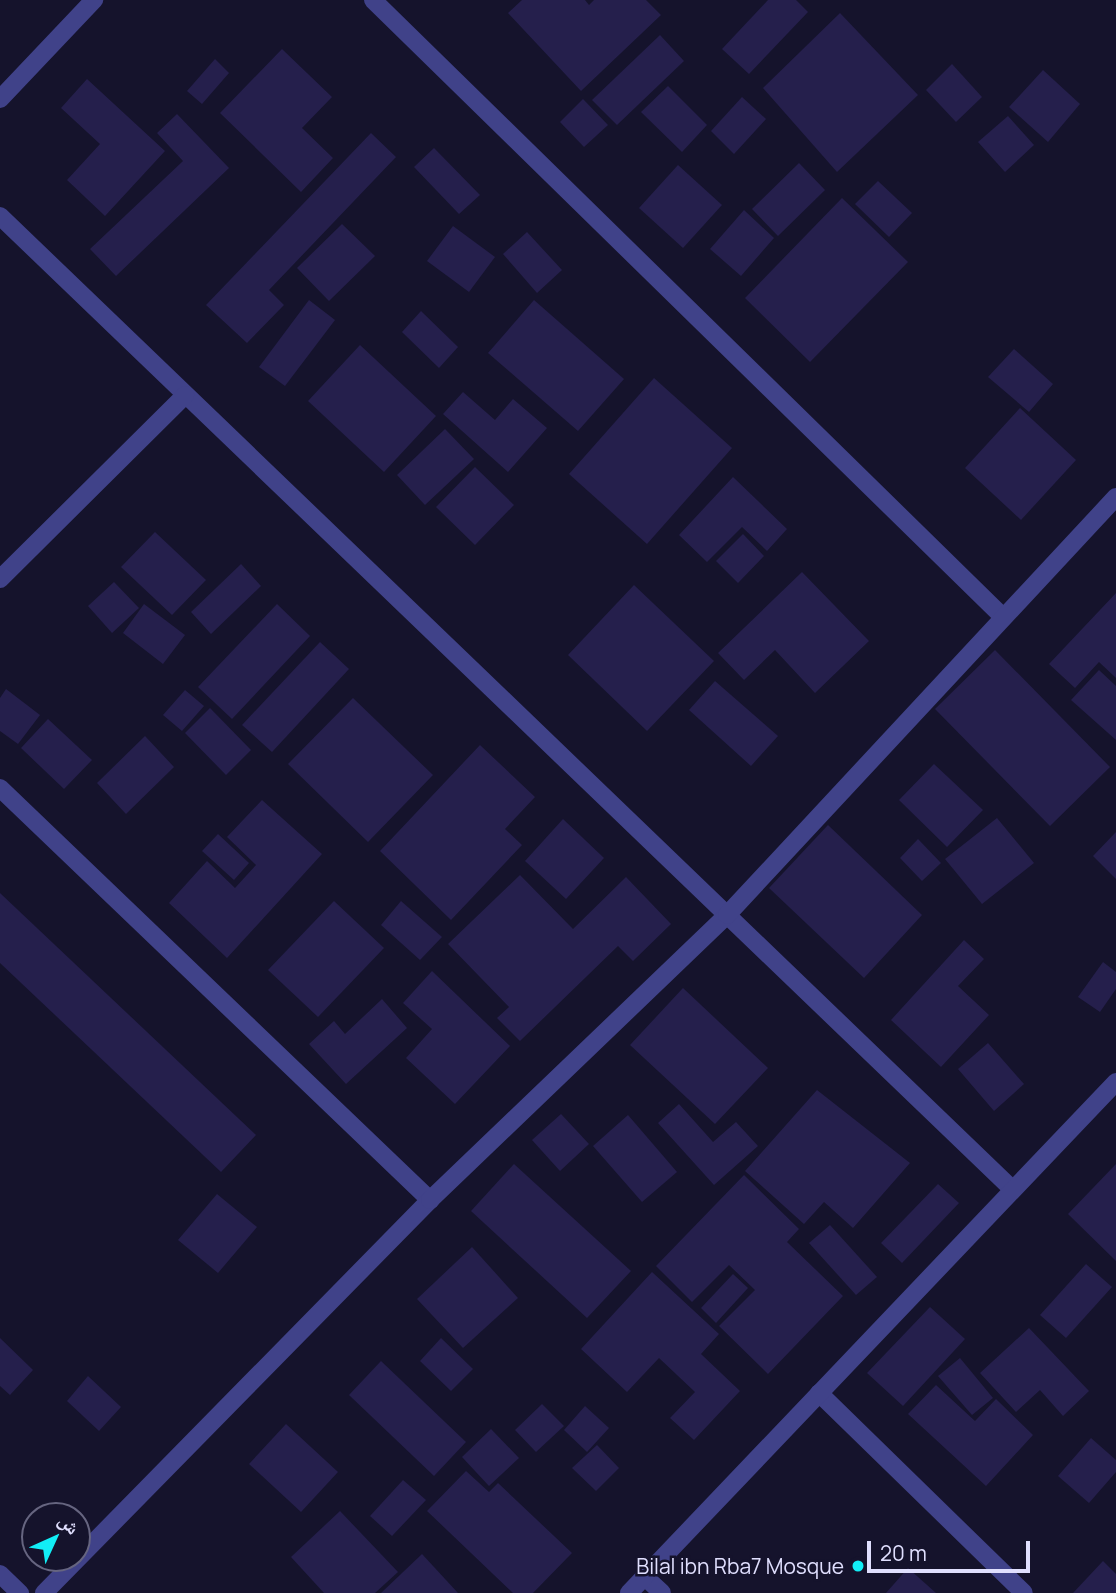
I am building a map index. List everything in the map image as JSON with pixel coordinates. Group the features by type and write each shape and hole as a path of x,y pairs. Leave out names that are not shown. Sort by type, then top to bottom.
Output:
{"street":[{"path":"0,99 94,0"},
{"path":"373,0 1003,617"},
{"path":"0,216 1012,1189"},
{"path":"0,579 185,395"},
{"path":"44,1593 430,1200 727,915 1116,497"},
{"path":"0,788 430,1200"},
{"path":"629,1593 1116,1082"},
{"path":"819,1393 1024,1593"},
{"path":"0,1574 20,1593"},
{"path":"645,1577 662,1593"}],"building":[{"path":"522,0 585,0 589,5 594,0 646,0 661,15 581,91 508,13"},
{"path":"768,0 796,0 808,12 749,74 722,49"},
{"path":"840,13 918,95 837,172 763,88"},
{"path":"660,35 684,61 617,125 592,100"},
{"path":"282,49 332,97 302,128 333,158 301,192 220,113"},
{"path":"215,59 229,73 202,104 187,91"},
{"path":"952,64 982,97 956,122 926,90"},
{"path":"1043,70 1080,104 1048,142 1009,107"},
{"path":"87,79 165,151 105,216 67,180 100,144 61,108"},
{"path":"668,86 707,125 682,152 641,112"},
{"path":"742,97 766,119 734,154 711,131"},
{"path":"583,99 608,125 584,147 560,122"},
{"path":"177,114 229,168 116,276 90,249 183,161 157,133"},
{"path":"1008,116 1034,145 1005,172 978,142"},
{"path":"371,133 396,157 269,290 284,305 247,343 206,305"},
{"path":"434,148 480,195 459,214 414,167"},
{"path":"799,163 825,190 778,236 752,209"},
{"path":"678,165 722,205 683,248 639,208"},
{"path":"878,181 912,213 889,237 855,204"},
{"path":"842,198 908,262 810,362 745,298"},
{"path":"744,210 774,238 741,276 710,249"},
{"path":"342,224 375,256 329,301 297,268"},
{"path":"453,226 495,257 469,292 427,261"},
{"path":"527,232 562,270 537,293 503,254"},
{"path":"309,300 335,320 285,386 259,367"},
{"path":"534,300 624,379 578,431 488,353"},
{"path":"421,311 458,347 439,368 402,332"},
{"path":"360,345 436,416 384,472 308,401"},
{"path":"1014,349 1053,384 1029,412 988,377"},
{"path":"654,378 732,448 647,544 569,474"},
{"path":"463,392 495,420 513,399 547,428 508,472 443,414"},
{"path":"1020,408 1076,460 1021,520 965,468"},
{"path":"445,429 474,459 425,505 397,475"},
{"path":"475,467 514,505 475,545 436,507"},
{"path":"733,477 787,529 767,551 742,527 707,562 679,535"},
{"path":"155,532 206,580 172,615 121,567"},
{"path":"743,534 764,556 738,583 716,561"},
{"path":"241,564 261,586 211,634 191,612"},
{"path":"802,572 869,641 815,693 775,650 744,680 718,653"},
{"path":"114,582 139,608 112,633 88,606"},
{"path":"634,585 714,661 647,731 568,655"},
{"path":"1116,593 1116,678 1099,662 1075,688 1049,664"},
{"path":"144,604 185,635 163,664 123,633"},
{"path":"277,604 310,636 232,719 198,687"},
{"path":"320,642 349,669 272,752 242,725"},
{"path":"995,650 1110,767 1050,826 935,709"},
{"path":"1099,670 1116,686 1116,740 1071,700"},
{"path":"715,681 778,736 751,766 689,710"},
{"path":"6,689 40,715 18,744 0,731 0,698"},
{"path":"185,690 204,706 182,731 163,715"},
{"path":"353,698 433,775 368,842 288,764"},
{"path":"210,708 251,750 226,775 185,733"},
{"path":"48,719 92,760 64,789 21,748"},
{"path":"145,736 174,767 126,814 97,783"},
{"path":"480,745 535,797 505,829 522,845 451,920 380,851"},
{"path":"934,764 983,810 947,847 899,800"},
{"path":"262,800 322,854 227,958 169,903 207,861 235,888 256,865 227,837"},
{"path":"997,818 1034,863 982,904 945,859"},
{"path":"563,819 604,858 566,899 525,861"},
{"path":"828,825 922,915 864,978 769,888"},
{"path":"1116,832 1116,879 1093,856"},
{"path":"218,834 249,863 234,880 202,851"},
{"path":"918,839 941,863 922,881 900,858"},
{"path":"520,875 573,929 626,877 671,924 633,961 618,946 520,1041 497,1018 509,1007 448,944"},
{"path":"0,893 256,1135 221,1172 0,963"},
{"path":"334,901 384,948 318,1017 268,970"},
{"path":"401,901 442,937 420,960 381,925"},
{"path":"964,940 984,959 958,986 989,1015 941,1067 891,1020"},
{"path":"1103,962 1116,972 1116,989 1100,1012 1078,997"},
{"path":"432,971 510,1046 455,1104 406,1058 432,1029 403,1003"},
{"path":"683,988 768,1068 715,1124 630,1045"},
{"path":"382,999 407,1028 346,1084 309,1044 334,1021 345,1034"},
{"path":"988,1043 1024,1084 994,1111 958,1069"},
{"path":"817,1090 910,1163 853,1228 824,1202 804,1224 745,1171"},
{"path":"679,1104 713,1142 736,1122 758,1146 714,1185 658,1123"},
{"path":"561,1114 589,1144 560,1171 532,1140"},
{"path":"628,1115 677,1172 642,1202 593,1146"},
{"path":"514,1164 631,1271 587,1318 471,1211"},
{"path":"1116,1164 1116,1261 1068,1214"},
{"path":"744,1175 799,1229 787,1242 843,1296 768,1374 719,1326 755,1290 729,1265 692,1302 656,1266"},
{"path":"938,1184 959,1203 902,1263 881,1243"},
{"path":"217,1194 257,1227 218,1273 178,1240"},
{"path":"830,1225 877,1277 856,1295 809,1243"},
{"path":"472,1247 518,1298 463,1348 417,1299"},
{"path":"1086,1264 1112,1287 1066,1338 1040,1315"},
{"path":"652,1272 719,1334 701,1354 740,1391 694,1440 670,1418 695,1392 659,1358 627,1392 581,1349"},
{"path":"733,1274 748,1288 716,1323 701,1308"},
{"path":"930,1307 965,1339 903,1406 867,1373"},
{"path":"1029,1328 1089,1391 1063,1416 1040,1390 1016,1412 980,1373"},
{"path":"0,1338 33,1370 10,1395 0,1386"},
{"path":"441,1338 473,1369 451,1391 420,1361"},
{"path":"960,1358 993,1398 972,1415 938,1376"},
{"path":"381,1361 466,1442 434,1476 349,1395"},
{"path":"88,1376 121,1407 99,1431 67,1401"},
{"path":"936,1385 975,1421 996,1399 1033,1435 986,1486 908,1414"},
{"path":"542,1404 564,1426 536,1452 515,1430"},
{"path":"585,1406 609,1428 587,1452 564,1430"},
{"path":"286,1424 338,1472 301,1512 249,1464"},
{"path":"491,1429 519,1458 489,1486 462,1457"},
{"path":"1091,1438 1116,1460 1116,1472 1089,1503 1058,1476"},
{"path":"597,1445 619,1468 596,1491 572,1468"},
{"path":"466,1471 489,1492 498,1483 572,1553 533,1593 513,1593 427,1511"},
{"path":"403,1480 426,1500 392,1536 370,1516"},
{"path":"340,1511 398,1572 375,1593 324,1593 291,1557"},
{"path":"422,1554 458,1593 381,1593"},
{"path":"1103,1561 1116,1574 1116,1593 1073,1593"},
{"path":"908,1568 936,1593 886,1593"}],"place":[{"name":"Bilal ibn Rba7 Mosque","path":"858,1566"}]}
